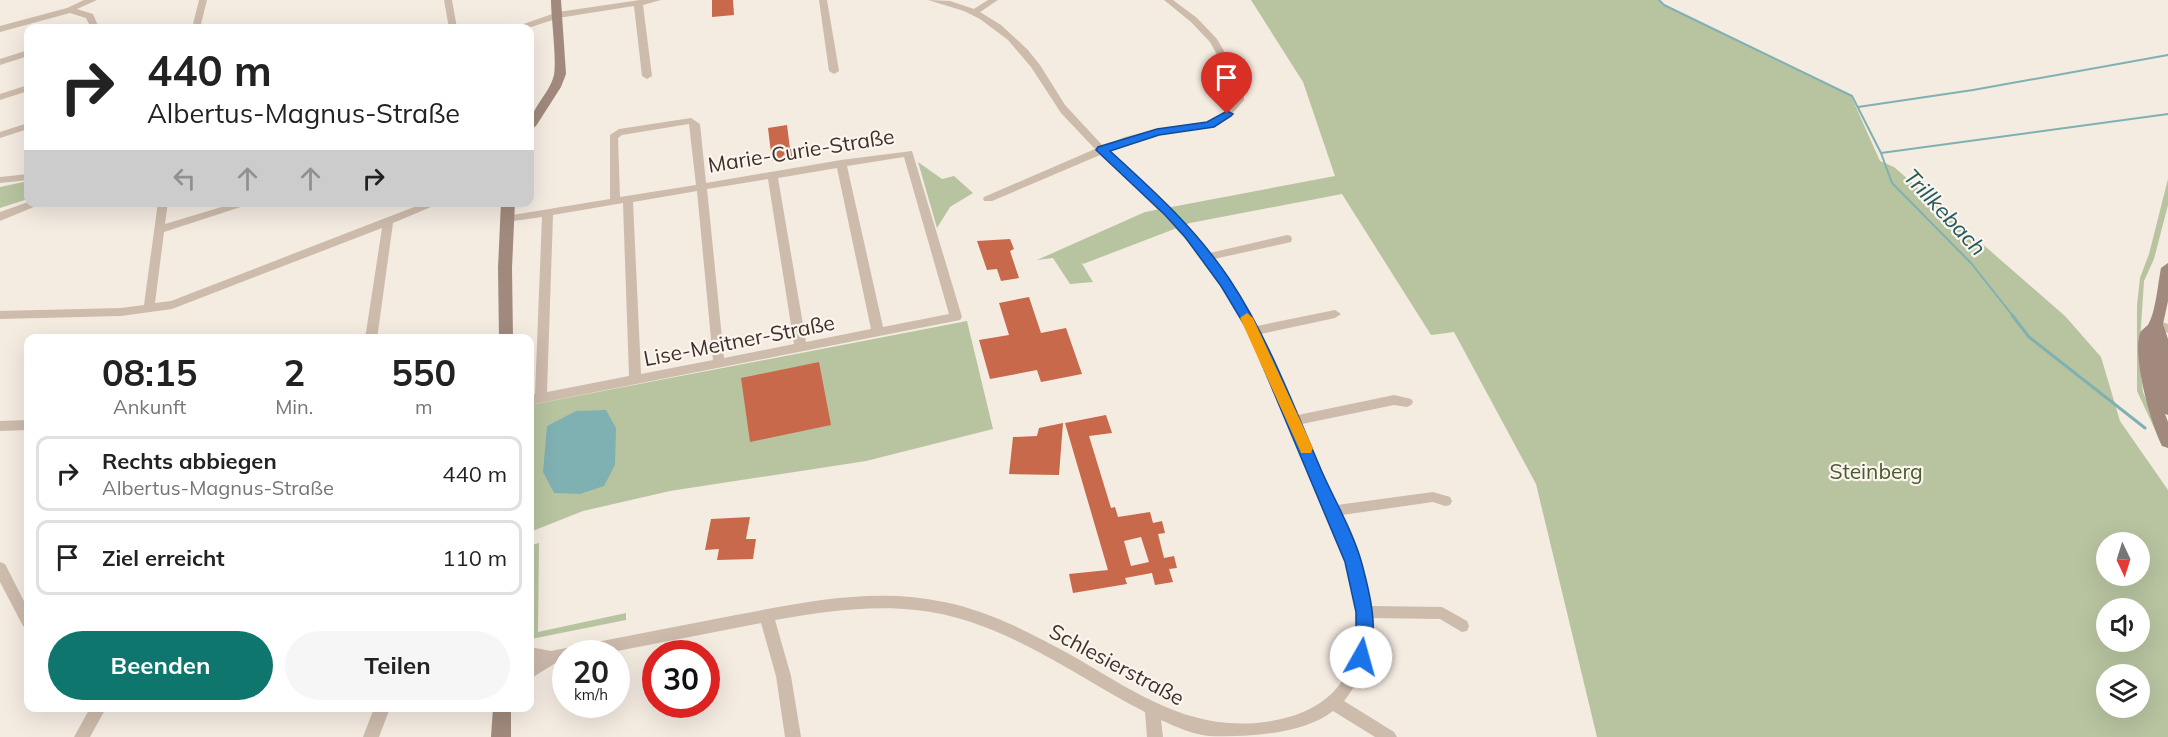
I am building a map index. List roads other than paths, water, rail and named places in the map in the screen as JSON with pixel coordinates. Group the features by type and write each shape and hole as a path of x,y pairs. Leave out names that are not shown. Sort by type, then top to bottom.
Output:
{"main road":[{"path":"534,120 555,87 560,74 556,0"},
{"path":"506,334 508,207"},
{"path":"2168,268 2160,370 2162,389 2168,409"},
{"path":"2162,327 2147,333 2148,374 2151,396 2168,442"},
{"path":"501,737 502,712"}],"street":[{"path":"0,29 70,10 93,0"},
{"path":"197,24 203,0"},
{"path":"448,0 452,24"},
{"path":"530,24 558,15 657,0"},
{"path":"823,0 834,71"},
{"name":"Schlesierstraße","path":"630,643 818,606 857,601 913,602 945,608 997,625 1152,709 1185,723 1224,732 1284,727 1333,703 1350,681 1361,657 1365,633 1364,612 1353,562 1254,331 1207,257 1170,212 1102,150 1065,112 1044,77 1018,44 975,12 932,0"},
{"path":"975,12 994,0"},
{"path":"988,199 1102,150 1157,132 1210,125 1227,114 1239,100 1239,85 1214,41 1194,20 1168,0"},
{"path":"638,3 647,76"},
{"path":"70,10 90,16 93,24"},
{"path":"0,62 24,54"},
{"path":"0,97 24,89"},
{"name":"Marie-Curie-Straße","path":"615,200 613,137 619,132 690,121 695,124 700,186"},
{"path":"0,135 24,127"},
{"name":"Marie-Curie-Straße","path":"507,219 908,153 956,317"},
{"path":"841,164 878,333"},
{"path":"771,175 801,348"},
{"path":"0,180 24,177"},
{"path":"700,186 719,364"},
{"path":"628,198 634,380"},
{"path":"2,214 26,207"},
{"path":"149,309 163,207"},
{"path":"161,229 234,207"},
{"path":"0,315 149,309 172,305 426,207"},
{"path":"535,399 548,211"},
{"path":"372,334 388,223"},
{"path":"1207,257 1287,239"},
{"path":"1254,331 1335,314"},
{"name":"Lise-Meitner-Straße","path":"535,399 956,317"},
{"path":"1294,421 1394,400 1407,402"},
{"path":"0,426 24,425"},
{"path":"1333,512 1433,497 1445,501"},
{"path":"0,568 24,614"},
{"path":"1364,612 1442,614 1462,626"},
{"path":"766,616 774,636 784,678 793,737"},
{"name":"Schlesierstraße","path":"534,654 552,655"},
{"name":"Schlesierstraße","path":"534,670 552,661"},
{"path":"1333,703 1389,737"},
{"path":"1152,709 1155,737"},
{"path":"82,737 96,712"},
{"path":"371,737 380,712"}],"water":[{"path":"606,410 616,428 615,465 604,486 580,494 554,493 543,472 547,426 576,411"}],"waterway":[{"name":"Trillkebach","path":"1659,0 1664,5 1852,96 1881,153"},
{"path":"1858,107 1973,90 2168,55"},
{"path":"1881,153 2168,114"},
{"name":"Trillkebach","path":"1881,153 1892,183 1971,263 2013,316"},
{"name":"Trillkebach","path":"2012,315 2029,337 2145,428"}],"park label":[{"name":"Steinberg","path":"1876,471"}]}
